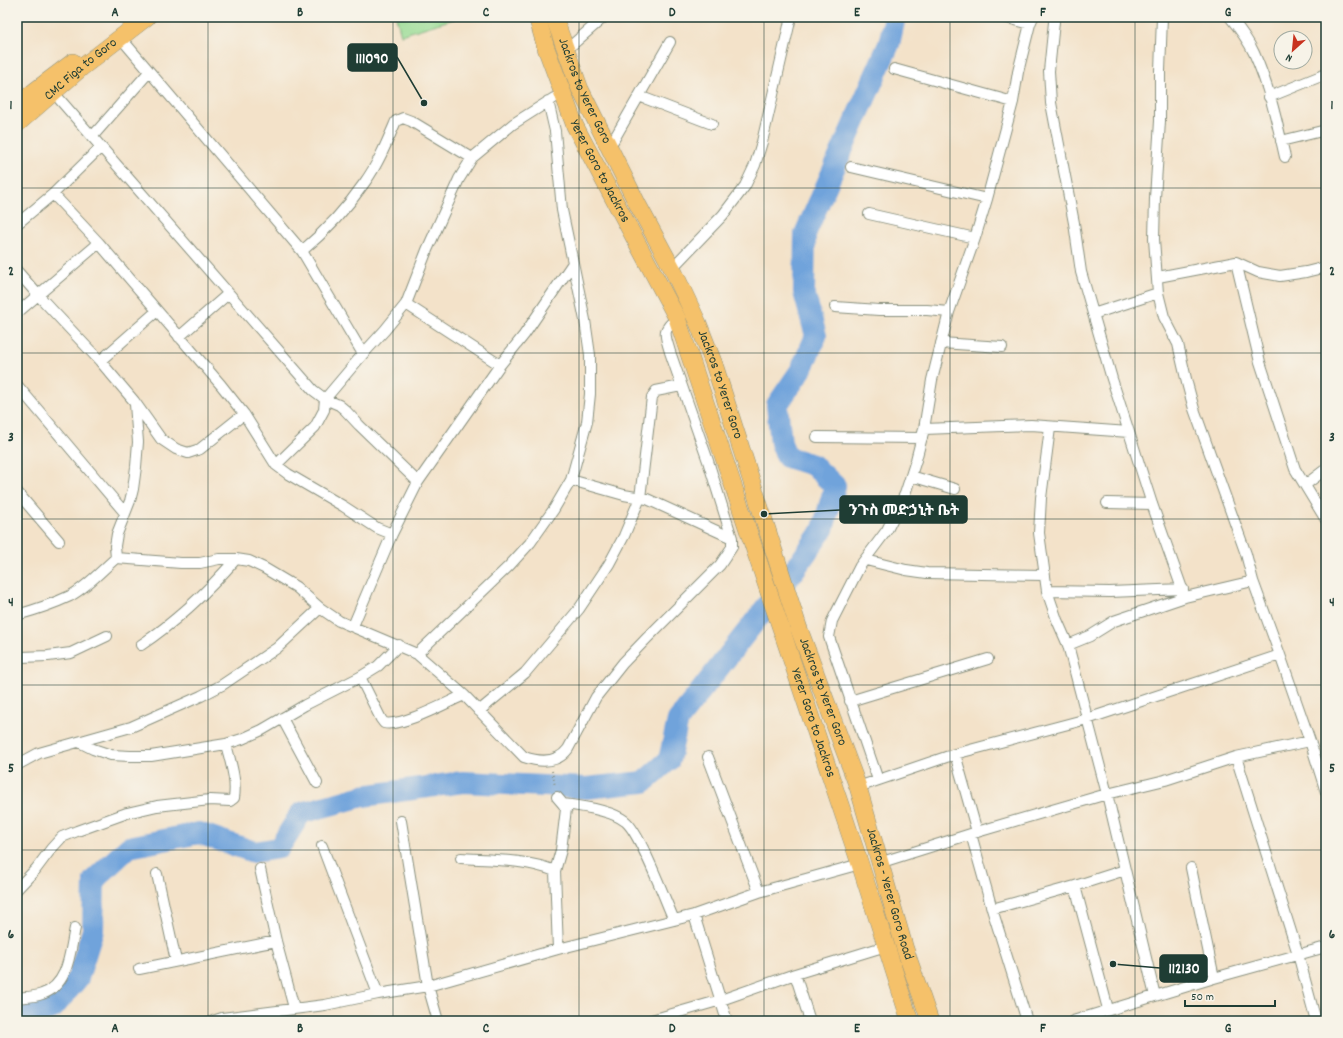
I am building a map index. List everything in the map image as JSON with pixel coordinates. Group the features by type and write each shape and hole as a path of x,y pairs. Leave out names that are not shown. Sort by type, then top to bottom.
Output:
{"main road":[{"path":"17,106 127,17"},
{"name":"CMC Figa to Goro","path":"17,124 81,68 147,17"},
{"name":"Yerer Goro to Jackros","path":"537,17 546,48 556,97 575,126 677,318 692,358 860,864 910,1021"},
{"name":"Jackros to Yerer Goro","path":"554,17 565,51 580,89 675,274 698,323 714,364 799,629 850,767"},
{"name":"Jackros - Yerer Goro Road","path":"850,767 858,788 879,863 908,956 930,1021"}],"street":[{"path":"565,51 604,17"},
{"path":"675,274 703,237 734,202 745,186 763,135 791,17"},
{"path":"878,780 829,637 832,621 860,566 866,560 887,530 905,494 911,476 923,433 932,380 949,312 987,200 1013,102 1018,72 1031,21 1004,17"},
{"path":"1162,17 1160,121 1154,239 1158,293 1164,317 1178,344 1194,409 1246,554 1253,580 1310,741 1326,792"},
{"path":"1230,17 1239,28 1253,53 1269,96 1284,157"},
{"path":"1054,22 1049,71 1051,103 1074,223 1081,272 1112,379 1152,504 1184,593"},
{"path":"120,37 302,251 363,354"},
{"path":"609,148 670,42"},
{"path":"894,69 1013,102"},
{"path":"92,137 149,72"},
{"path":"1269,96 1326,74"},
{"path":"54,93 313,390 345,410 418,482"},
{"path":"639,96 712,124"},
{"path":"276,465 315,427 324,410 325,398 406,304 430,244 459,179 472,158 513,124 556,97"},
{"path":"417,654 499,577 530,543 571,480 587,422 590,394 590,355 585,320 562,210 555,131 556,97"},
{"path":"302,251 335,220 365,182 384,148 396,122 403,118 411,121 472,158"},
{"path":"1281,141 1326,130"},
{"path":"17,224 53,194 101,147"},
{"path":"851,167 987,200"},
{"path":"53,194 99,243 221,385 244,414 276,465 288,474 344,506 377,528 392,534"},
{"path":"869,214 975,238"},
{"path":"17,313 99,243"},
{"path":"1158,277 1236,262 1258,272 1280,276 1326,267"},
{"path":"1236,262 1260,362 1295,469 1326,520"},
{"path":"353,626 392,534 418,482 500,365 524,335 573,263"},
{"path":"17,270 38,295 100,361 134,401 161,439 176,449 188,452 200,449 244,414"},
{"path":"1093,314 1158,293"},
{"path":"179,337 228,294"},
{"path":"406,304 500,365"},
{"path":"835,307 949,312"},
{"path":"100,361 157,312"},
{"path":"17,615 36,610 70,595 86,585 116,558 182,563 200,563 219,559 249,561 277,575 296,587 320,608 339,621 399,645 417,654 464,695 524,757 535,761 556,760 563,756 596,697 623,663 720,565 732,547 732,538 708,461 670,352 666,335 667,326 677,318"},
{"path":"941,344 1002,347"},
{"path":"17,385 125,513"},
{"path":"480,712 525,673 579,609 594,588 624,536 640,498 652,397 656,391 681,386"},
{"path":"116,558 115,546 117,534 133,489 136,467 138,442 134,401"},
{"path":"817,437 923,433 1031,425 1050,428 1129,432"},
{"path":"1050,428 1041,498 1039,533 1047,591 1056,620 1068,645 1107,794 1155,996"},
{"path":"1305,485 1326,469"},
{"path":"911,476 955,489"},
{"path":"571,480 658,503 732,538"},
{"path":"17,492 59,541"},
{"path":"1107,503 1152,504"},
{"path":"141,645 161,632 212,586 236,559"},
{"path":"866,560 906,570 927,573 1045,575"},
{"path":"1068,645 1090,636 1114,621 1184,593 1253,580"},
{"path":"1047,591 1184,593"},
{"path":"17,765 39,753 131,727 201,696 222,685 277,648 320,608"},
{"path":"17,656 21,658 71,653 107,636"},
{"path":"78,742 111,755 130,756 151,756 226,744 262,730 360,677 378,666 399,645"},
{"path":"858,788 955,754 1087,719 1280,655"},
{"path":"850,701 988,658"},
{"path":"360,677 384,724 390,725 401,722 464,695"},
{"path":"282,718 317,783"},
{"path":"879,863 1107,794 1164,780 1236,758 1310,741"},
{"path":"17,889 36,869 62,837 104,823 127,813 157,806 210,800 230,801 234,798 235,792 234,775 226,744"},
{"path":"955,754 992,910 1027,1021"},
{"path":"708,757 758,892"},
{"path":"1236,758 1298,954 1316,1021"},
{"path":"558,949 555,870 561,850 566,809 560,800"},
{"path":"560,800 602,811 626,821 638,840 674,920"},
{"path":"401,821 428,986 438,1021"},
{"path":"322,846 378,994"},
{"path":"461,858 519,861 542,865 555,870"},
{"path":"219,1020 294,1008 325,1005 378,994 428,986 558,949 694,915 758,892 860,864"},
{"path":"1191,868 1214,978"},
{"path":"260,869 276,941 294,1008"},
{"path":"992,910 1125,870"},
{"path":"157,874 176,961"},
{"path":"1075,886 1108,1009"},
{"path":"694,915 727,1021"},
{"path":"17,998 41,994 52,989 58,983 65,971 75,928"},
{"path":"139,969 276,941"},
{"path":"648,1021 721,1000 795,974 886,946"},
{"path":"1073,1021 1108,1009 1326,947"},
{"path":"795,974 810,1021"}],"path":[{"path":"551,766 560,800"}],"green space":[{"path":"396,17 460,17 401,35"}],"waterway":[{"path":"17,1020 53,1008 78,978 93,930 94,880 129,847 199,833 254,852 279,848 301,813 363,796 463,782 586,788 644,782 669,760 678,720 788,579 823,529 835,486 813,465 787,457 781,443 777,405 801,370 816,336 804,292 805,234 889,44 895,17"}],"place":[{"name":"111090","path":"424,103"},
{"name":"ንጉስ መድኃኒት ቤት","path":"764,514"},
{"name":"112130","path":"1113,964"}]}
